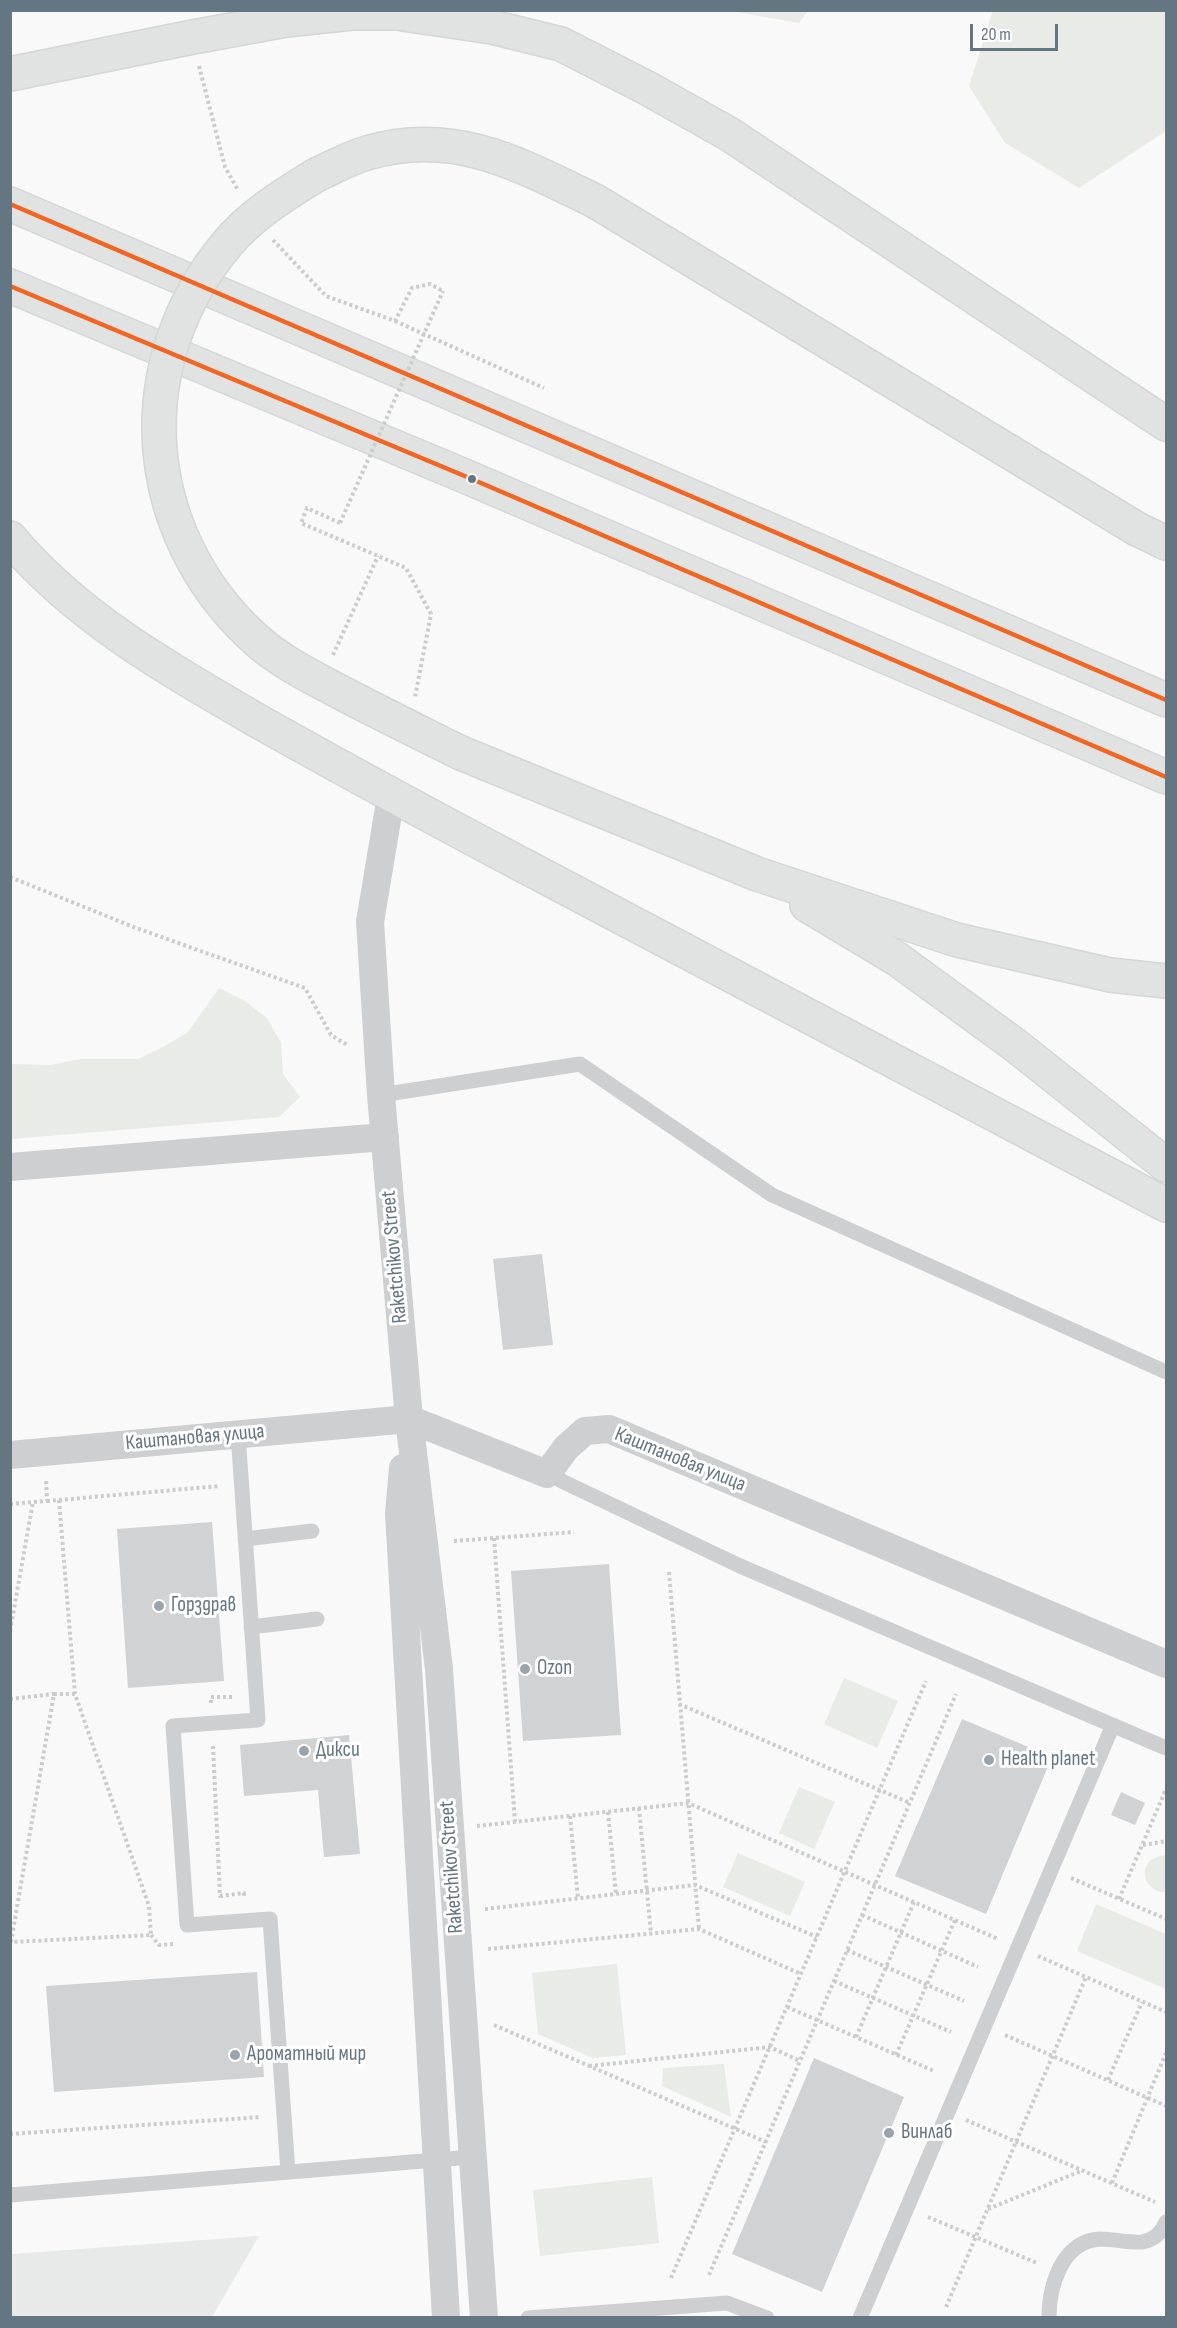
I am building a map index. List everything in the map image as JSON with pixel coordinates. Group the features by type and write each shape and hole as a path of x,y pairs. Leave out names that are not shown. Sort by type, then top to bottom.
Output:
{"main road":[{"path":"10,74 274,22 352,13 396,13 492,27 561,44 647,88 729,134 1167,424"},
{"path":"1167,543 1137,529 594,201 519,164 457,146 409,144 366,153 316,175 267,206 227,243 196,288 173,337 160,390 159,445 167,499 186,550 216,597 253,637 297,669 461,753 757,874 957,940 1110,975 1167,981"},
{"path":"10,204 1167,700"},
{"path":"10,286 478,481 1167,777"},
{"path":"10,538 24,554 84,608 146,654 224,701 391,796 1167,1204"},
{"path":"757,874 897,959 1015,1045 1167,1165"}],"street":[{"name":"Raketchikov Street","path":"391,796 370,922 381,1095 409,1419 439,1669 484,2318"},
{"path":"10,1167 386,1137"},
{"name":"Raketchikov Street","path":"409,1419 399,1514 446,2318"},
{"name":"Каштановая улица","path":"10,1455 409,1419 547,1474 566,1448 585,1431 609,1429 1167,1664"}],"lane":[{"path":"381,1095 580,1064 772,1195 1167,1372"},
{"path":"238,1434 258,1720 173,1726 187,1925 270,1919 288,2172"},
{"path":"547,1474 740,1566 1167,1748"},
{"path":"245,1539 312,1532"},
{"path":"251,1627 317,1618"},
{"path":"860,2318 1113,1725"},
{"path":"10,2194 472,2157"},
{"path":"1049,2318 1049,2304 1057,2272 1067,2256 1080,2245 1098,2239 1143,2242 1156,2236 1167,2222"},
{"path":"528,2318 728,2303 767,2318"}],"path":[{"path":"414,704 431,614 406,568 301,523 307,508 340,523 443,291 430,284"},
{"path":"395,321 544,388"},
{"path":"329,662 378,556"},
{"path":"10,877 136,928 304,988 331,1035 354,1049"},
{"path":"10,1504 47,1501 45,1452"},
{"path":"54,1694 11,1944 151,1935 149,1906 75,1694 59,1500"},
{"path":"10,1631 33,1502"},
{"path":"454,1541 574,1532"},
{"path":"494,1538 515,1822"},
{"path":"669,1572 699,1929"},
{"path":"671,2278 926,1681"},
{"path":"10,1698 75,1694"},
{"path":"709,2275 956,1694"},
{"path":"679,1704 910,1803"},
{"path":"1119,1899 1167,1789"},
{"path":"471,1827 688,1803 1167,2012"},
{"path":"639,1808 651,1934"},
{"path":"608,1812 615,1894"},
{"path":"570,1816 578,1898"},
{"path":"1142,1845 1167,1841"},
{"path":"1052,1869 1167,1919"},
{"path":"476,1910 695,1885 817,1937"},
{"path":"856,2037 914,1902"},
{"path":"862,1916 978,1967"},
{"path":"896,2055 955,1920"},
{"path":"479,1950 699,1929 801,1974"},
{"path":"847,1950 964,2001"},
{"path":"946,2307 1086,1977"},
{"path":"834,1981 951,2032"},
{"path":"1107,2080 1142,2002"},
{"path":"787,2007 934,2071"},
{"path":"493,2025 766,2142"},
{"path":"985,2026 1167,2106"},
{"path":"588,2066 770,2047 800,2061"},
{"path":"1112,2184 1167,2053"},
{"path":"948,2112 1156,2203"},
{"path":"10,2134 284,2115"},
{"path":"988,2209 1082,2170"},
{"path":"907,2208 1057,2272"}],"shaded area":[{"path":"993,10 1166,11 1166,131 1079,188 1005,143 969,86"},
{"path":"731,11 808,11 799,23"},
{"path":"219,988 245,1001 267,1018 281,1043 283,1074 300,1097 279,1117 11,1139 11,1064 51,1065 80,1059 138,1059 188,1032"},
{"path":"844,1678 898,1701 877,1748 824,1724"},
{"path":"799,1787 835,1802 814,1849 779,1833"},
{"path":"738,1853 805,1882 790,1916 723,1887"},
{"path":"1166,1855 1166,1892 1159,1892 1147,1882 1145,1870 1151,1860"},
{"path":"1096,1904 1166,1934 1166,1989 1077,1951"},
{"path":"617,1964 626,2055 593,2058 538,2034 532,1973"},
{"path":"724,2064 731,2117 662,2086 663,2068"},
{"path":"652,2177 659,2243 540,2256 533,2190"},
{"path":"259,2236 212,2317 11,2317 11,2254"}],"building":[{"path":"542,1254 553,1345 503,1350 493,1259"},
{"path":"212,1522 224,1681 128,1688 117,1529"},
{"path":"609,1564 621,1735 523,1741 511,1571"},
{"path":"962,1719 1052,1757 986,1914 895,1876"},
{"path":"349,1735 360,1854 324,1857 318,1790 244,1796 240,1745"},
{"path":"1121,1792 1145,1803 1135,1825 1111,1815"},
{"path":"257,1972 264,2077 54,2092 46,1986"},
{"path":"814,2058 904,2097 822,2292 732,2254"}],"transit line":[{"path":"10,204 1166,700"},
{"path":"10,286 467,477 1166,777"}],"place":[{"name":"Горздрав","path":"159,1606"},
{"name":"Ozon","path":"525,1669"},
{"name":"Дикси","path":"304,1751"},
{"name":"Health planet","path":"989,1760"},
{"name":"Ароматный мир","path":"235,2055"},
{"name":"Винлаб","path":"889,2133"}]}
